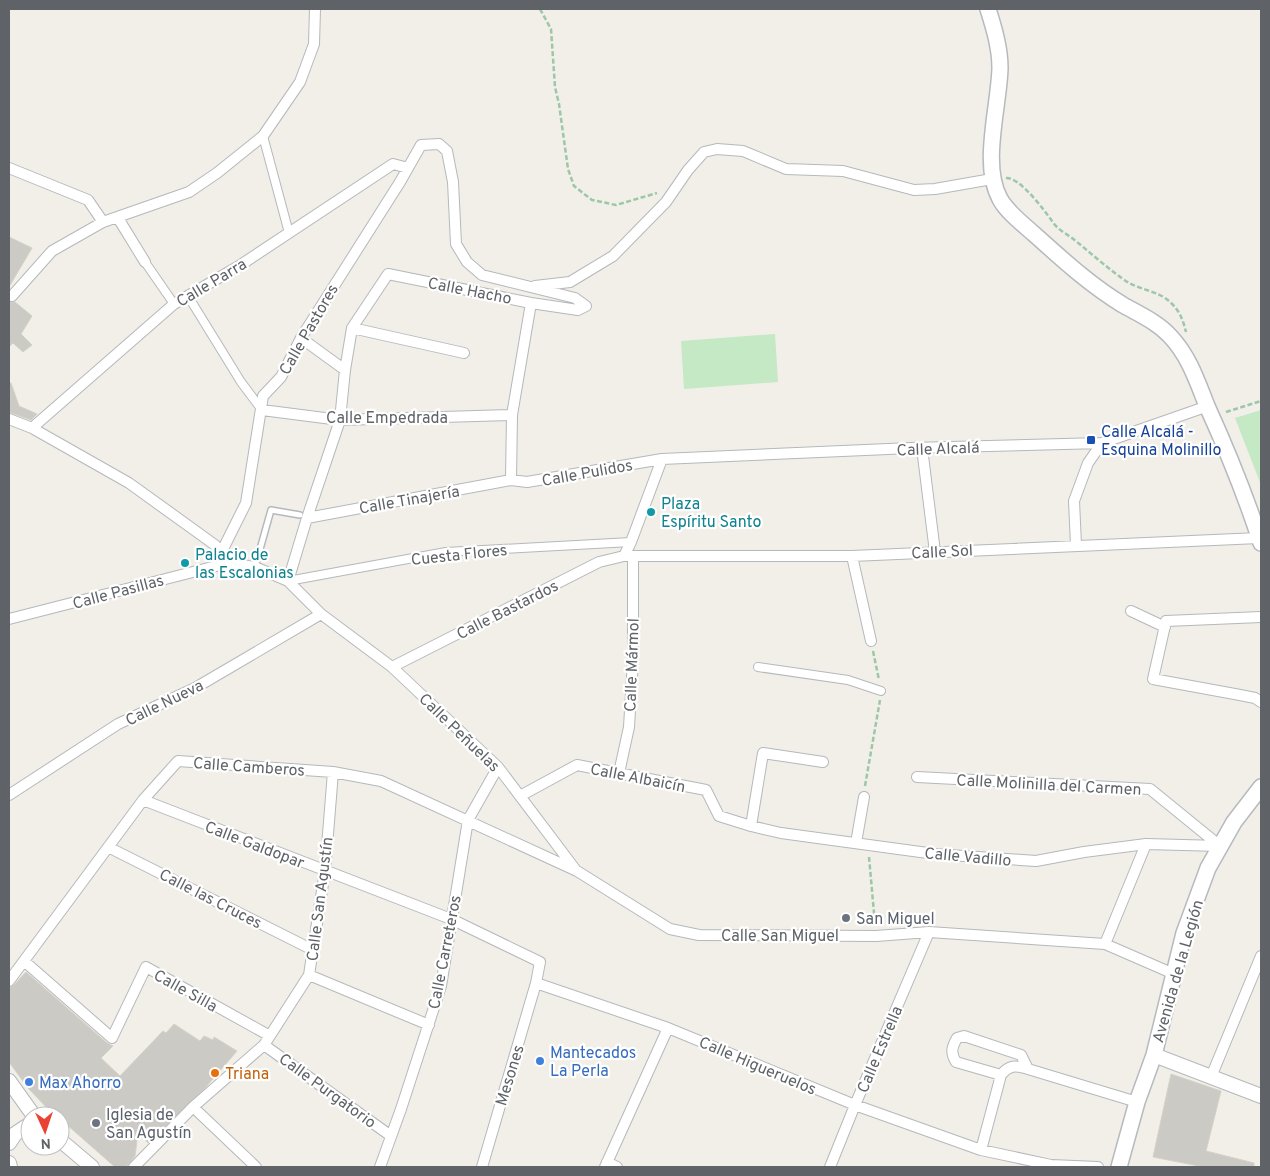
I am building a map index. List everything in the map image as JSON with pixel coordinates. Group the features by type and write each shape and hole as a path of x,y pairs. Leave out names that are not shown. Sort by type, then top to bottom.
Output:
{"main road":[{"path":"988,9 995,34 1000,66 998,102 991,142 992,179 1000,200 1018,220 1088,282 1123,305 1151,320 1170,335 1189,361 1260,540"},
{"name":"Avenida de la Legión","path":"1119,1167 1137,1102 1154,1055 1184,933 1208,868 1234,822 1261,787"}],"street":[{"path":"10,298 52,251 103,222 189,192 217,173 263,136 300,82 314,44 315,9"},
{"path":"263,136 289,233"},
{"name":"Calle Pastores","path":"221,552 246,503 263,396 281,377 300,338 421,145 439,144 447,151 453,182 456,244 467,262 482,275 529,287"},
{"path":"529,287 570,282 613,256 666,202 688,170 704,152 717,149 743,151 786,169 843,171 914,190 935,189 992,179"},
{"name":"Calle Parra","path":"32,428 174,304 239,266 393,164 408,168"},
{"path":"9,168 88,200 103,222"},
{"path":"118,218 174,304"},
{"name":"Calle Hacho","path":"288,581 304,516 340,420 345,370 352,328 388,274 531,303 512,415 511,480"},
{"path":"529,287 575,298 586,306 578,310 531,303"},
{"path":"188,296 240,382 262,410"},
{"path":"352,328 464,353"},
{"path":"300,338 345,370"},
{"name":"Calle Empedrada","path":"262,410 340,420 512,415"},
{"name":"Calle Alcalá","path":"662,459 922,448 1102,443 1210,411"},
{"path":"9,419 32,428 130,483 214,545 228,562 255,567 288,581"},
{"path":"1076,545 1074,501 1088,463 1102,443"},
{"path":"922,448 935,552"},
{"path":"629,556 631,542 662,459"},
{"name":"Calle Pulidos","path":"511,480 527,482 662,459"},
{"name":"Calle Tinajería","path":"304,516 511,480"},
{"name":"Calle Sol","path":"629,556 852,556 1076,545 1260,540"},
{"name":"Cuesta Flores","path":"288,581 446,552 631,542"},
{"name":"Calle Bastardos","path":"392,667 599,562 629,556"},
{"name":"Calle Mármol","path":"619,774 630,727 633,660 629,556"},
{"path":"852,556 871,641"},
{"name":"Calle Pasillas","path":"9,619 228,562"},
{"name":"Calle Peñuelas","path":"288,581 321,614 392,667 498,766 577,871"},
{"path":"1131,611 1165,627"},
{"name":"Calle Nueva","path":"9,795 118,724 195,688 321,614"},
{"path":"1261,617 1166,621 1153,679 1255,698 1261,702"},
{"path":"758,667 848,680 881,690"},
{"path":"751,826 763,753 823,762"},
{"name":"Calle Camberos","path":"9,981 143,800 178,761 333,772 381,781 577,871"},
{"name":"Calle Albaicín","path":"520,796 577,765 706,790 719,816"},
{"name":"Calle Carreteros","path":"380,1167 429,1025 440,986 468,820 498,766"},
{"name":"Calle San Agustín","path":"134,1167 193,1107 267,1040 310,975 325,871 333,772"},
{"name":"Calle Molinilla del Carmen","path":"917,777 1150,789 1220,846"},
{"path":"856,843 864,797"},
{"name":"Calle Galdopar","path":"143,800 451,919"},
{"name":"Calle Vadillo","path":"719,816 781,833 935,854 1036,861 1084,852 1146,844 1220,846"},
{"path":"1105,944 1146,844"},
{"name":"Calle las Cruces","path":"108,847 313,950"},
{"name":"Calle San Miguel","path":"577,871 670,929 699,935 876,936 929,932 1105,944 1174,974"},
{"path":"451,919 540,962 536,983"},
{"name":"Calle Estrella","path":"830,1167 929,932"},
{"path":"1212,1078 1261,956"},
{"name":"Calle Silla","path":"24,961 112,1038 146,967 267,1040"},
{"path":"310,975 429,1025"},
{"name":"Calle Higueruelos","path":"536,983 668,1028 855,1105 981,1150 1051,1165 1098,1167"},
{"name":"Mesones","path":"482,1167 536,983"},
{"path":"618,1167 606,1164 668,1028"},
{"path":"1001,1075 956,1062 951,1055 952,1047 957,1038 964,1036 1021,1055 1028,1069"},
{"name":"Calle Purgatorio","path":"267,1040 391,1136"},
{"path":"1154,1055 1261,1096"},
{"path":"981,1150 1001,1075 1008,1067 1016,1066 1028,1069 1137,1102"},
{"path":"9,1081 27,1106"},
{"path":"193,1107 256,1167"},
{"path":"9,1143 15,1134 20,1131"},
{"path":"70,1148 92,1167"},
{"path":"9,1163 10,1167"}],"lane":[{"path":"255,567 271,510 304,516"}],"path":[{"path":"540,9 551,29 555,87 568,169 574,186 592,200 616,205 675,188"},
{"path":"992,179 1012,178 1044,210 1056,227 1071,237 1100,263 1129,282 1169,301 1182,317 1188,337"},
{"path":"1210,411 1261,401"},
{"path":"864,797 881,690 871,641"},
{"path":"868,845 876,936"}],"green space":[{"path":"775,334 778,382 684,389 681,341"},
{"path":"1261,410 1261,485 1235,418"}],"building":[{"path":"9,237 32,248 9,287"},
{"path":"9,302 15,302 32,316 21,334 32,345 23,352 13,343 9,347"},
{"path":"9,383 11,383 19,406 37,414 31,420 9,412"},
{"path":"26,972 107,1043 113,1046 101,1058 120,1076 163,1031 166,1033 174,1024 200,1041 204,1036 213,1040 214,1037 237,1051 205,1088 148,1143 138,1133 135,1156 126,1167 115,1167 70,1128 70,1106 45,1106 28,1088 9,1062 9,988"},
{"path":"1171,1074 1221,1091 1206,1151 1254,1163 1254,1167 1204,1167 1153,1157"}],"place":[{"name":"Calle Alcalá - Esquina Molinillo","path":"1091,440"},
{"name":"Plaza Espíritu Santo","path":"651,512"},
{"name":"Palacio de las Escalonias","path":"185,563"},
{"name":"San Miguel","path":"846,918"},
{"name":"Mantecados La Perla","path":"540,1061"},
{"name":"Triana","path":"215,1073"},
{"name":"Max Ahorro","path":"29,1082"},
{"name":"Iglesia de San Agustín","path":"96,1123"}]}
